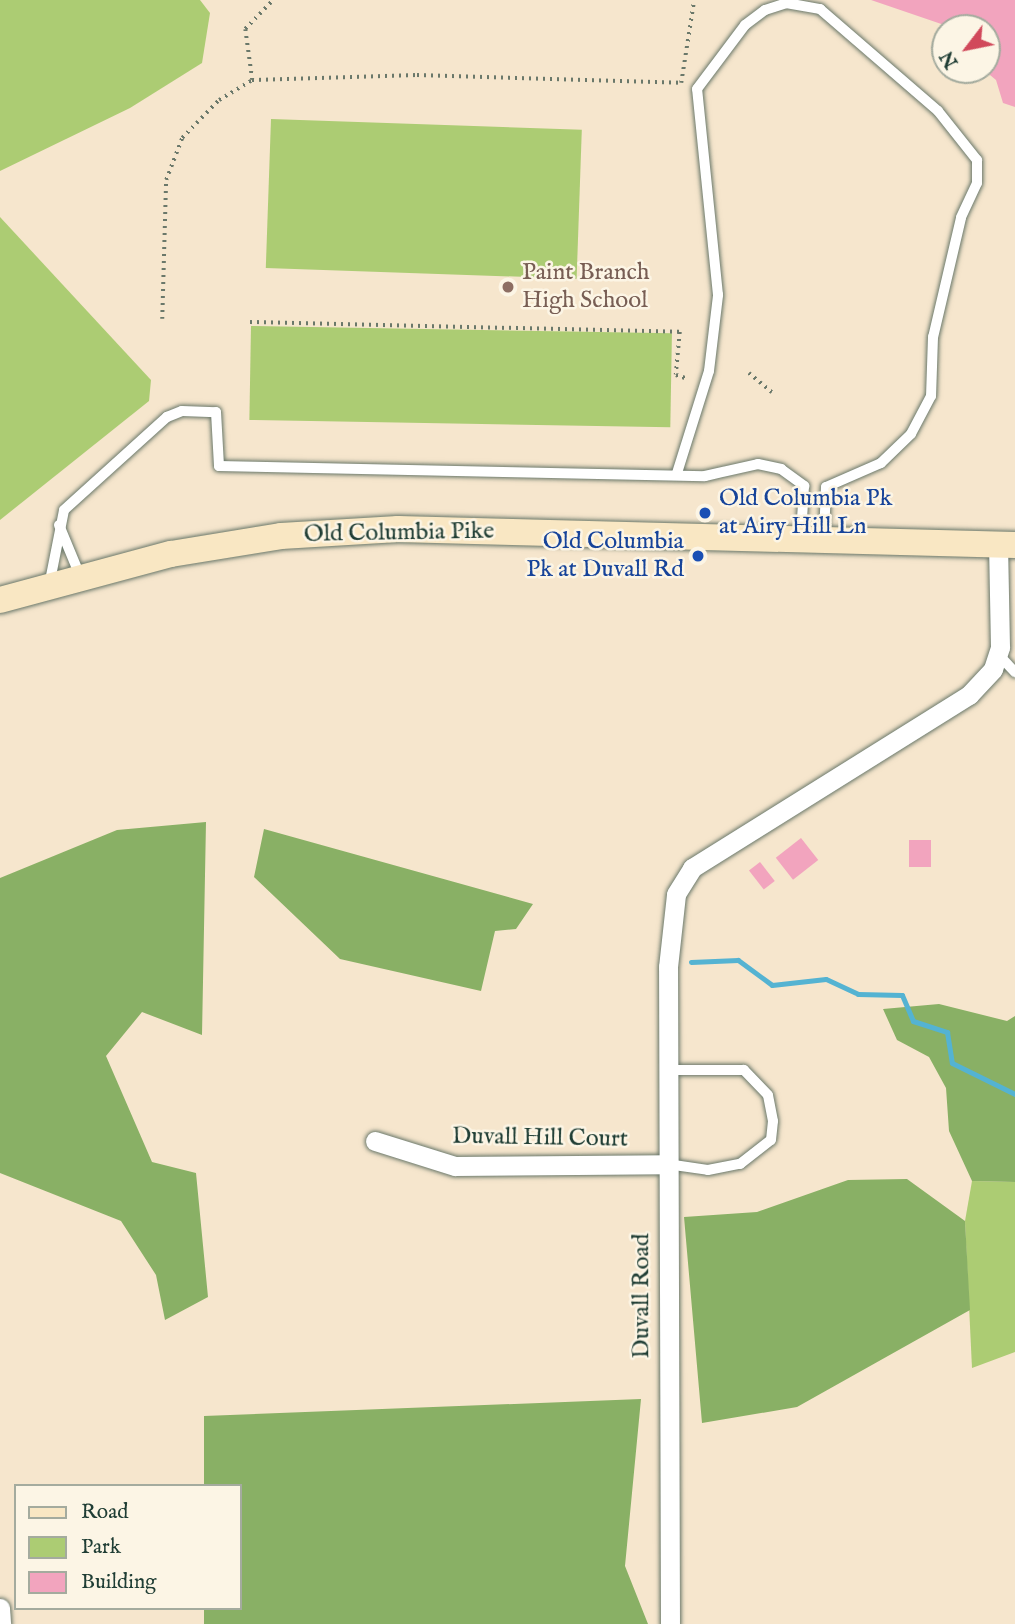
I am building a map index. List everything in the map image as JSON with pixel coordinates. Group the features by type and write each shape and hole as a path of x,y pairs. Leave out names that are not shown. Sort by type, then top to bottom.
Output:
{"main road":[{"name":"Old Columbia Pike","path":"0,600 221,545 398,528 813,537 1007,545"}],"street":[{"path":"998,653 1007,545"},
{"name":"Duvall Road","path":"670,1624 666,1164 668,967 676,894 692,868 928,726 969,695 993,669 998,653"},
{"name":"Duvall Hill Court","path":"375,1141 455,1166 666,1164"},
{"path":"0,1608 1,1624"}],"lane":[{"path":"677,473 709,371 718,295 697,89 745,24 765,10 786,3 820,9 961,133 977,160 977,183 961,218 933,337 926,406 911,434 881,463 826,487 813,537"},
{"path":"49,587 59,524 64,510 167,417 182,411 216,412 219,466 677,473 705,476 758,464 781,469 804,486 813,537"},
{"path":"59,524 81,578"},
{"path":"998,653 1015,672"},
{"path":"666,1164 708,1170 740,1164 771,1140 773,1121 768,1095 744,1070 667,1070"}],"path":[{"path":"252,80 245,29 273,0"},
{"path":"162,320 166,180 182,138 219,100 252,80 417,75 681,83 694,0"},
{"path":"250,322 680,332 677,375 688,379"},
{"path":"749,373 772,393"}],"green space":[{"path":"0,0 200,0 210,13 202,63 130,108 0,171"},
{"path":"271,119 582,130 577,279 266,268"},
{"path":"0,217 151,380 149,401 0,520"},
{"path":"251,326 672,333 670,427 249,420"},
{"path":"206,822 202,1035 142,1012 106,1056 152,1162 196,1173 208,1297 165,1320 156,1275 121,1221 0,1173 0,878 117,830"},
{"path":"264,829 533,904 516,929 495,931 481,991 340,959 254,877"},
{"path":"939,1004 1007,1021 1015,1016 1015,1182 972,1181 949,1131 946,1088 929,1057 897,1040 883,1009"},
{"path":"907,1179 965,1221 970,1310 797,1407 702,1423 684,1217 757,1212 848,1180"},
{"path":"972,1181 1015,1182 1015,1352 972,1368 965,1221"},
{"path":"641,1399 625,1566 648,1624 204,1624 204,1610 242,1610 242,1484 204,1484 204,1416"}],"building":[{"path":"871,0 1015,0 1015,107 1003,103 997,84 1001,84 1001,14 931,14 931,20"},
{"path":"801,838 818,860 793,880 776,858"},
{"path":"909,840 931,840 931,867 909,867"},
{"path":"760,862 775,881 764,890 749,871"}],"waterway":[{"path":"691,962 738,960 772,985 826,979 858,994 902,995 913,1021 947,1032 952,1063 1015,1094"}],"place":[{"name":"Paint Branch High School","path":"508,287"},
{"name":"Old Columbia Pk at Airy Hill Ln","path":"705,513"},
{"name":"Old Columbia Pk at Duvall Rd","path":"698,556"}]}
